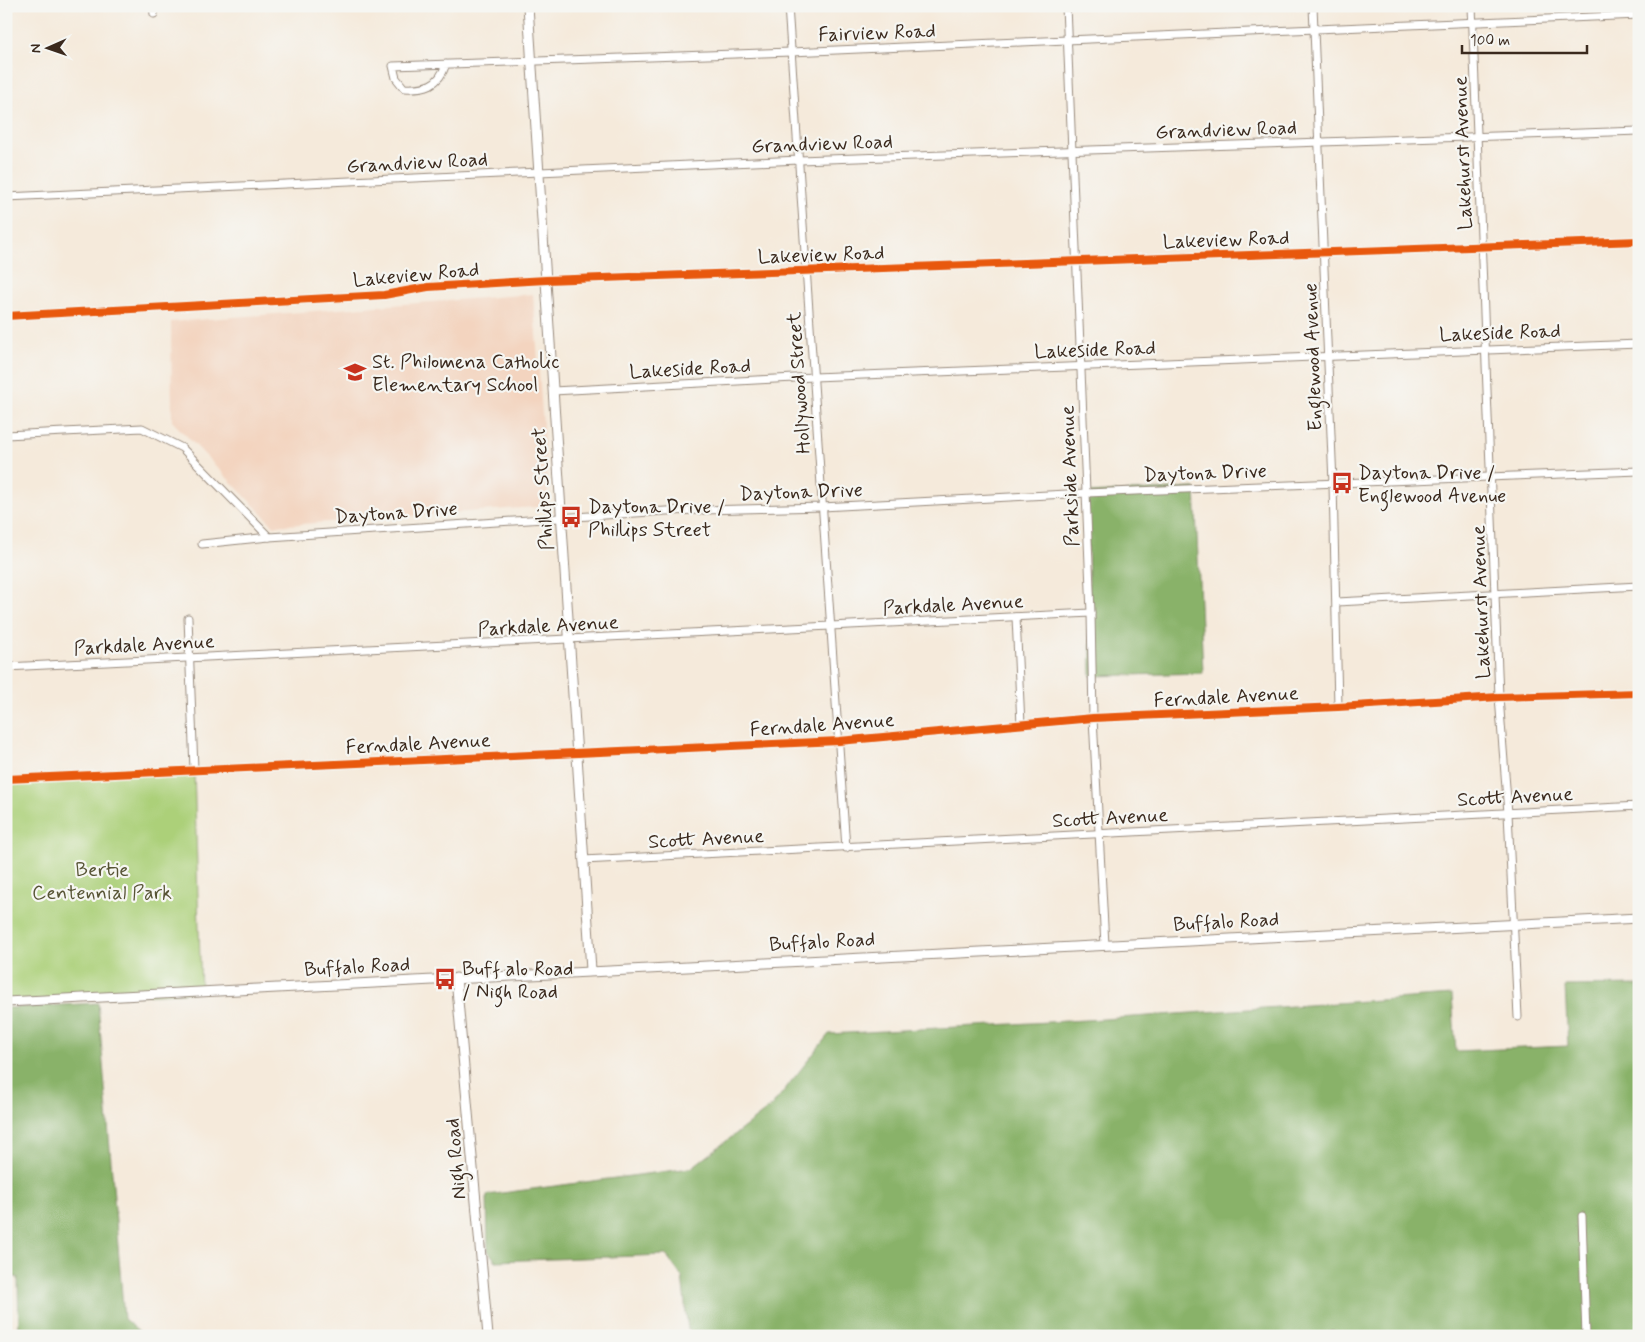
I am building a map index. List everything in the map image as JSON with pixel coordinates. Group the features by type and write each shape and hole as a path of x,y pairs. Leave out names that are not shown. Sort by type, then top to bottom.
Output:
{"street":[{"name":"Phillips Street","path":"528,6 591,970"},
{"name":"Hollywood Street","path":"788,6 846,848"},
{"name":"Parkside Avenue","path":"1066,6 1091,613 1092,718 1105,945"},
{"name":"Englewood Avenue","path":"1313,6 1333,483 1338,707"},
{"name":"Lakehurst Avenue","path":"1472,6 1497,594 1499,697 1508,813 1518,1017"},
{"name":"Fairview Road","path":"446,64 443,74 435,84 424,89 404,88 396,78 393,66 438,64 531,62 791,52 1639,15"},
{"name":"Grandview Road","path":"6,198 798,160 1639,131"},
{"name":"Lakeview Road","path":"6,316 384,295 428,287 546,280 1639,240"},
{"name":"Lakeside Road","path":"553,391 814,377 1639,344"},
{"path":"6,435 142,428 182,448 270,537"},
{"name":"Daytona Drive","path":"202,544 270,537 666,512 822,507 1086,493 1639,470"},
{"path":"1336,602 1639,586"},
{"name":"Parkdale Avenue","path":"6,667 1091,613"},
{"path":"1016,617 1021,725"},
{"path":"188,618 188,658 194,770"},
{"name":"Ferndale Avenue","path":"6,779 839,741 1092,718 1338,707 1499,697 1639,693"},
{"name":"Scott Avenue","path":"583,860 1639,806"},
{"name":"Buffalo Road","path":"6,1002 591,970 1639,918"},
{"name":"Nigh Road","path":"456,978 488,1336"},
{"path":"1582,1216 1586,1336"}],"shaded area":[{"name":"St. Philomena Catholic Elementary School","path":"533,294 549,506 274,526 172,421 171,322"}],"green space":[{"path":"1195,488 1203,673 1091,676 1087,493"},
{"name":"Bertie Centennial Park","path":"194,770 201,992 6,1002 6,779"},
{"path":"1639,985 1639,1336 698,1336 688,1330 682,1277 666,1255 496,1261 488,1251 487,1195 691,1168 771,1107 829,1034 1104,1019 1452,995 1456,1051 1568,1046 1565,986"},
{"path":"98,1003 124,1319 145,1336 19,1336 18,1277 6,1278 6,1008"}],"cycle path":[{"path":"6,316 384,295 428,287 546,280 1639,241"},
{"path":"6,779 839,741 1093,718 1338,707 1499,697 1639,693"}],"place":[{"name":"St. Philomena Catholic Elementary School","path":"355,372"},
{"name":"Daytona Drive / Englewood Avenue","path":"1342,483"},
{"name":"Daytona Drive / Phillips Street","path":"571,517"},
{"name":"Buff alo Road / Nigh Road","path":"445,979"}]}
